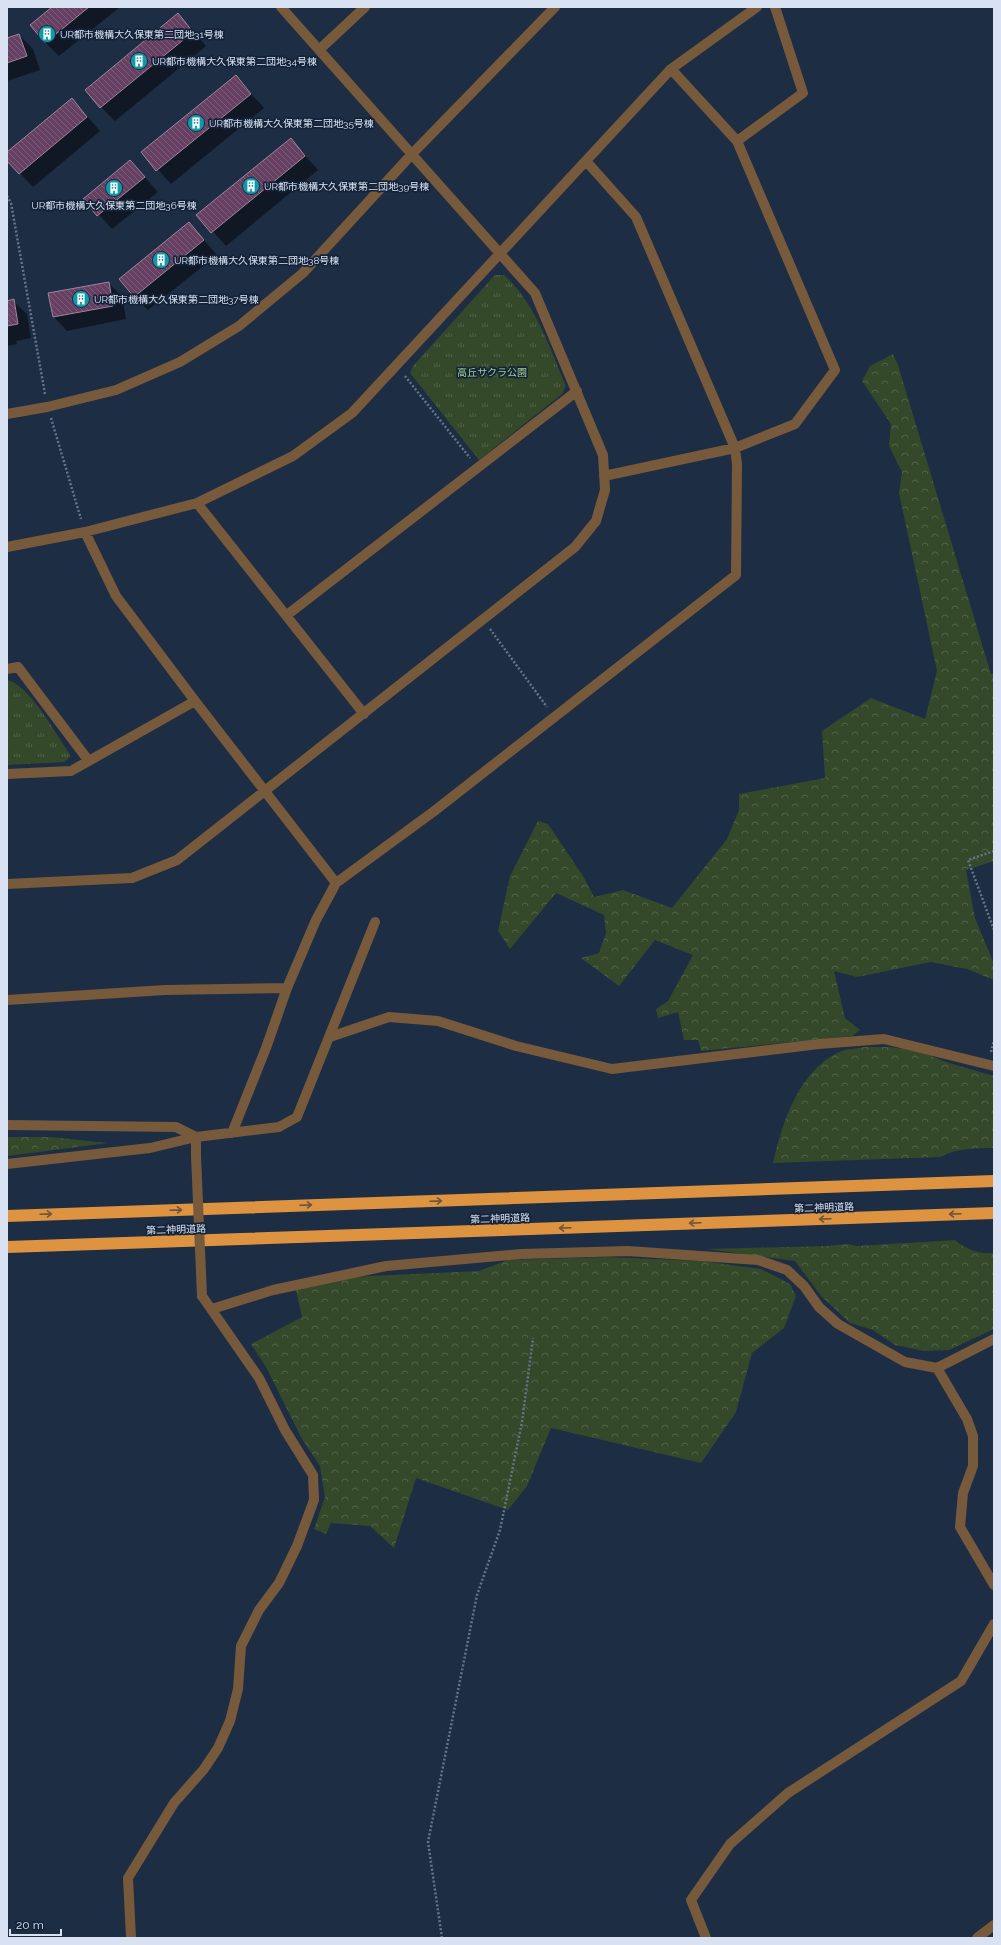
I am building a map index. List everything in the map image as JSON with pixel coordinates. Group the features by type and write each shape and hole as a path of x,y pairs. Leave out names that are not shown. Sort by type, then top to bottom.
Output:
{"highway":[{"name":"第二神明道路","path":"7,1216 994,1181"},
{"name":"第二神明道路","path":"7,1247 994,1212"}],"street":[{"path":"7,884 132,878 177,860 575,547 596,521 605,490 603,455 535,293 281,7"},
{"path":"319,50 365,7"},
{"path":"7,414 47,407 116,390 180,362 239,326 303,273 412,154 555,7"},
{"path":"7,547 85,532 197,503 293,456 352,413 671,69 757,7"},
{"path":"737,141 803,93 775,7"},
{"path":"604,476 735,448 795,424 835,370 737,141 671,69"},
{"path":"232,1134 266,1048 287,988 316,920 336,883 433,812 736,575 738,464 735,448 636,216 586,161"},
{"path":"287,615 577,391"},
{"path":"197,503 364,714"},
{"path":"85,532 116,596 194,702 266,791 336,883"},
{"path":"7,669 18,667 88,760"},
{"path":"7,774 71,771 88,760 194,702"},
{"path":"7,1164 150,1148 196,1137 232,1134 279,1127 297,1117 375,922"},
{"path":"7,1000 165,990 287,988"},
{"path":"330,1037 389,1017 438,1021 516,1046 612,1069 819,1044 884,1039 994,1066"},
{"path":"7,1125 176,1127 196,1137"},
{"path":"132,1938 128,1878 174,1803 204,1769 218,1748 230,1721 238,1689 241,1646 259,1610 279,1583 297,1546 314,1500 313,1475 285,1430 259,1378 202,1296 196,1137"},
{"path":"212,1309 273,1290 386,1266 521,1254 628,1251 704,1255 758,1260 787,1270 804,1286 819,1308 838,1324 905,1362 938,1368 994,1339"},
{"path":"938,1368 967,1419 974,1436 973,1466 964,1493 960,1527 994,1585"},
{"path":"706,1938 691,1900 730,1844 788,1793 961,1681 994,1624"},
{"path":"977,1938 994,1924"}],"path":[{"path":"7,196 11,203 47,407 85,532"},
{"path":"396,365 478,468"},
{"path":"483,620 555,717"},
{"path":"994,851 968,860 994,930"},
{"path":"442,1938 428,1842 477,1595 500,1530 519,1437 533,1338"}],"green space":[{"name":"高丘サクラ公園","path":"495,275 504,275 525,299 541,327 566,386 562,394 479,460 410,373 413,366"},
{"path":"893,354 898,365 991,674 994,674 994,861 966,870 975,918 994,964 994,980 967,969 931,962 857,977 834,971 845,1018 860,1030 852,1036 701,1051 698,1040 684,1040 678,1012 658,1018 656,1009 668,1001 693,955 655,940 619,986 581,958 599,953 606,933 604,915 556,893 510,949 498,931 510,876 538,821 548,824 583,876 594,897 623,890 672,908 727,839 739,810 739,794 825,778 822,731 871,698 925,719 937,671 899,493 902,472 889,446 891,424 862,381 870,366"},
{"path":"7,680 24,690 32,698 47,719 71,756 64,762 7,765"},
{"path":"864,1047 889,1047 919,1051 949,1063 994,1076 994,1148 973,1148 960,1150 940,1157 773,1163 787,1116 802,1086 812,1073 823,1062 837,1053"},
{"path":"7,1137 50,1137 108,1143 7,1156"},
{"path":"955,1240 973,1251 994,1253 994,1329 949,1350 924,1351 895,1345 873,1330 850,1323 822,1297 795,1261 707,1249 827,1246 848,1244 857,1246"},
{"path":"608,1257 702,1261 761,1269 790,1284 796,1296 784,1328 752,1353 736,1412 701,1463 551,1428 527,1486 508,1510 416,1478 394,1548 370,1526 331,1523 326,1534 314,1529 325,1497 320,1466 302,1439 266,1367 251,1344 302,1317 296,1290 349,1277 479,1271 508,1260"}],"building":[{"name":"UR都市機構大久保東第二団地31号棟","path":"52,7 89,7 45,43 30,25"},
{"name":"UR都市機構大久保東第二団地34号棟","path":"178,13 193,32 100,108 85,90"},
{"path":"19,34 27,56 7,63 7,38"},
{"name":"UR都市機構大久保東第二団地35号棟","path":"236,75 251,94 156,171 141,152"},
{"path":"72,98 87,117 19,174 7,161 7,152"},
{"name":"UR都市機構大久保東第二団地39号棟","path":"291,138 305,156 211,233 196,215"},
{"name":"UR都市機構大久保東第二団地36号棟","path":"130,160 145,177 97,216 83,199"},
{"name":"UR都市機構大久保東第二団地38号棟","path":"189,222 204,240 134,297 119,279"},
{"name":"UR都市機構大久保東第二団地37号棟","path":"109,282 113,306 53,317 48,293"},
{"path":"14,299 18,324 7,326 7,301"}],"place":[{"name":"UR都市機構大久保東第二団地31号棟","path":"47,34"},
{"name":"UR都市機構大久保東第二団地34号棟","path":"139,61"},
{"name":"UR都市機構大久保東第二団地35号棟","path":"196,123"},
{"name":"UR都市機構大久保東第二団地39号棟","path":"251,186"},
{"name":"UR都市機構大久保東第二団地36号棟","path":"114,188"},
{"name":"UR都市機構大久保東第二団地38号棟","path":"161,260"},
{"name":"UR都市機構大久保東第二団地37号棟","path":"81,299"}]}
